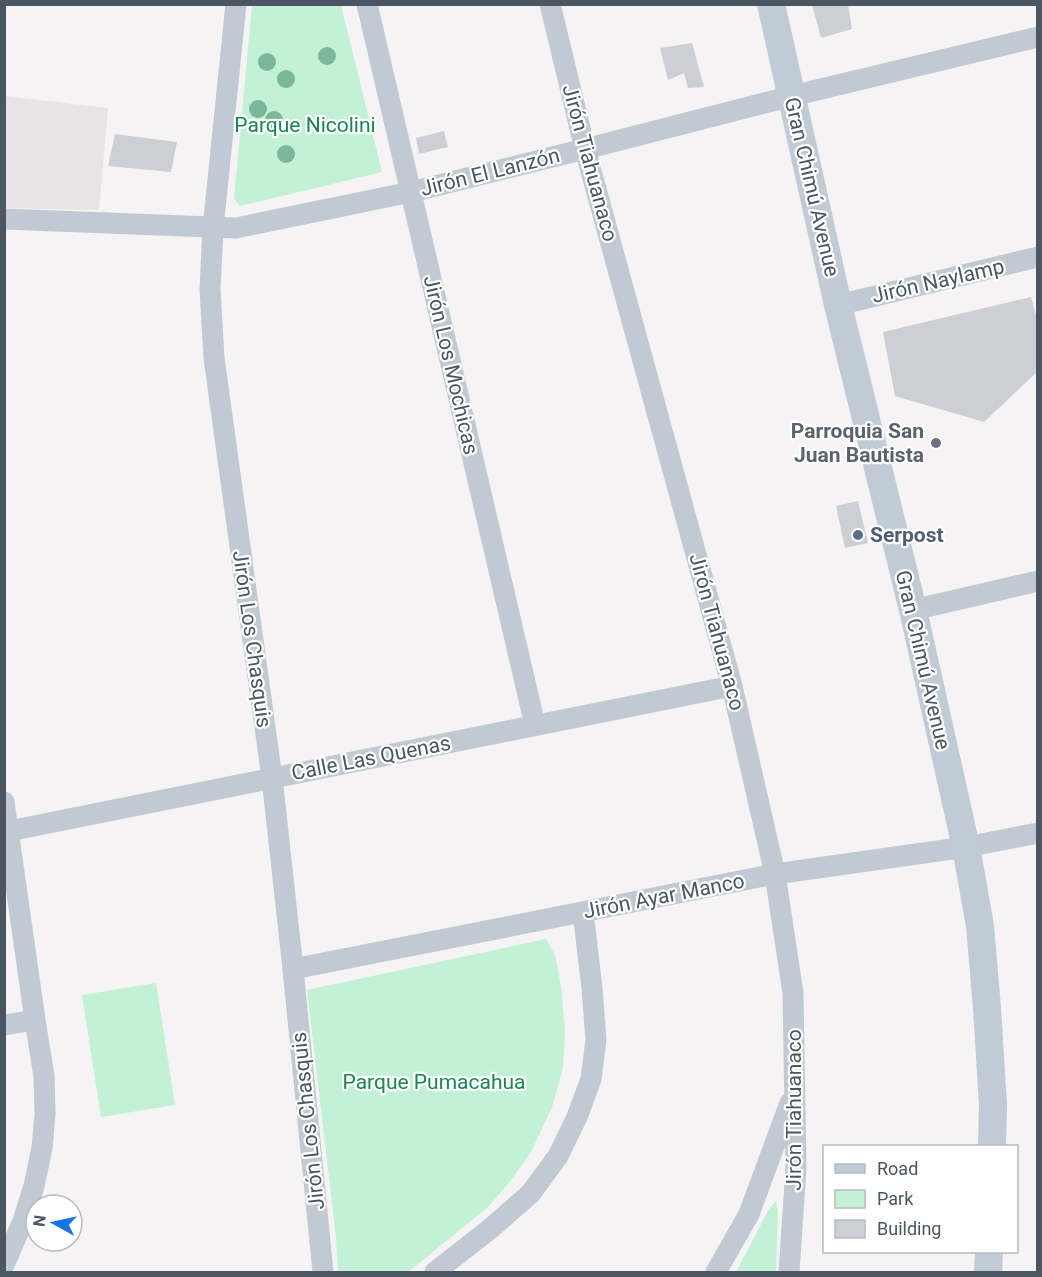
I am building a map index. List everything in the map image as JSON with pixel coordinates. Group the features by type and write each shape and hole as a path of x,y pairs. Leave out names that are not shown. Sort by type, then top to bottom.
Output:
{"street":[{"name":"Jirón Los Chasquis","path":"236,4 213,228 210,289 214,358 272,778 323,1272"},
{"name":"Jirón Los Mochicas","path":"367,4 535,725"},
{"name":"Jirón Tiahuanaco","path":"550,4 585,149 732,686 775,874 793,993 796,1168 789,1272"},
{"name":"Gran Chimú Avenue","path":"771,4 838,305 913,610 966,847 980,926 993,1105 992,1145"},
{"name":"Jirón El Lanzón","path":"4,219 236,228 411,192 1038,37"},
{"name":"Jirón Naylamp","path":"838,305 1038,257"},
{"path":"913,610 1038,580"},
{"name":"Calle Las Quenas","path":"9,831 732,686"},
{"path":"4,802 44,1076 45,1114 42,1149 34,1186 23,1221 4,1265"},
{"name":"Jirón Ayar Manco","path":"293,969 775,874 966,847 1038,833"},
{"path":"435,1272 531,1193 558,1156 577,1118 591,1079 596,1040 583,912"},
{"path":"4,1025 35,1020"},
{"path":"716,1272 749,1214 795,1089"},
{"path":"988,1272 989,1253"}],"shaded area":[{"path":"5,96 108,108 99,210 5,208"}],"green space":[{"name":"Parque Nicolini","path":"252,5 341,5 382,172 240,206 234,199"},
{"name":"Parque Pumacahua","path":"546,939 555,955 561,986 565,1031 563,1068 552,1107 531,1152 509,1183 487,1208 408,1272 338,1272 336,1237 307,990"},
{"path":"156,983 175,1105 101,1117 82,995"},
{"path":"776,1201 778,1210 776,1272 736,1272 769,1209"}],"building":[{"path":"812,4 848,4 852,29 821,38"},
{"path":"692,43 704,87 688,88 684,73 668,80 660,48"},
{"path":"444,131 448,147 419,154 416,138"},
{"path":"115,134 177,142 171,172 108,166"},
{"path":"1031,297 1038,323 1038,371 984,422 895,396 883,332"},
{"path":"858,501 868,543 845,548 836,506"}],"place":[{"name":"Parroquia San Juan Bautista","path":"936,443"},
{"name":"Serpost","path":"858,535"}]}
